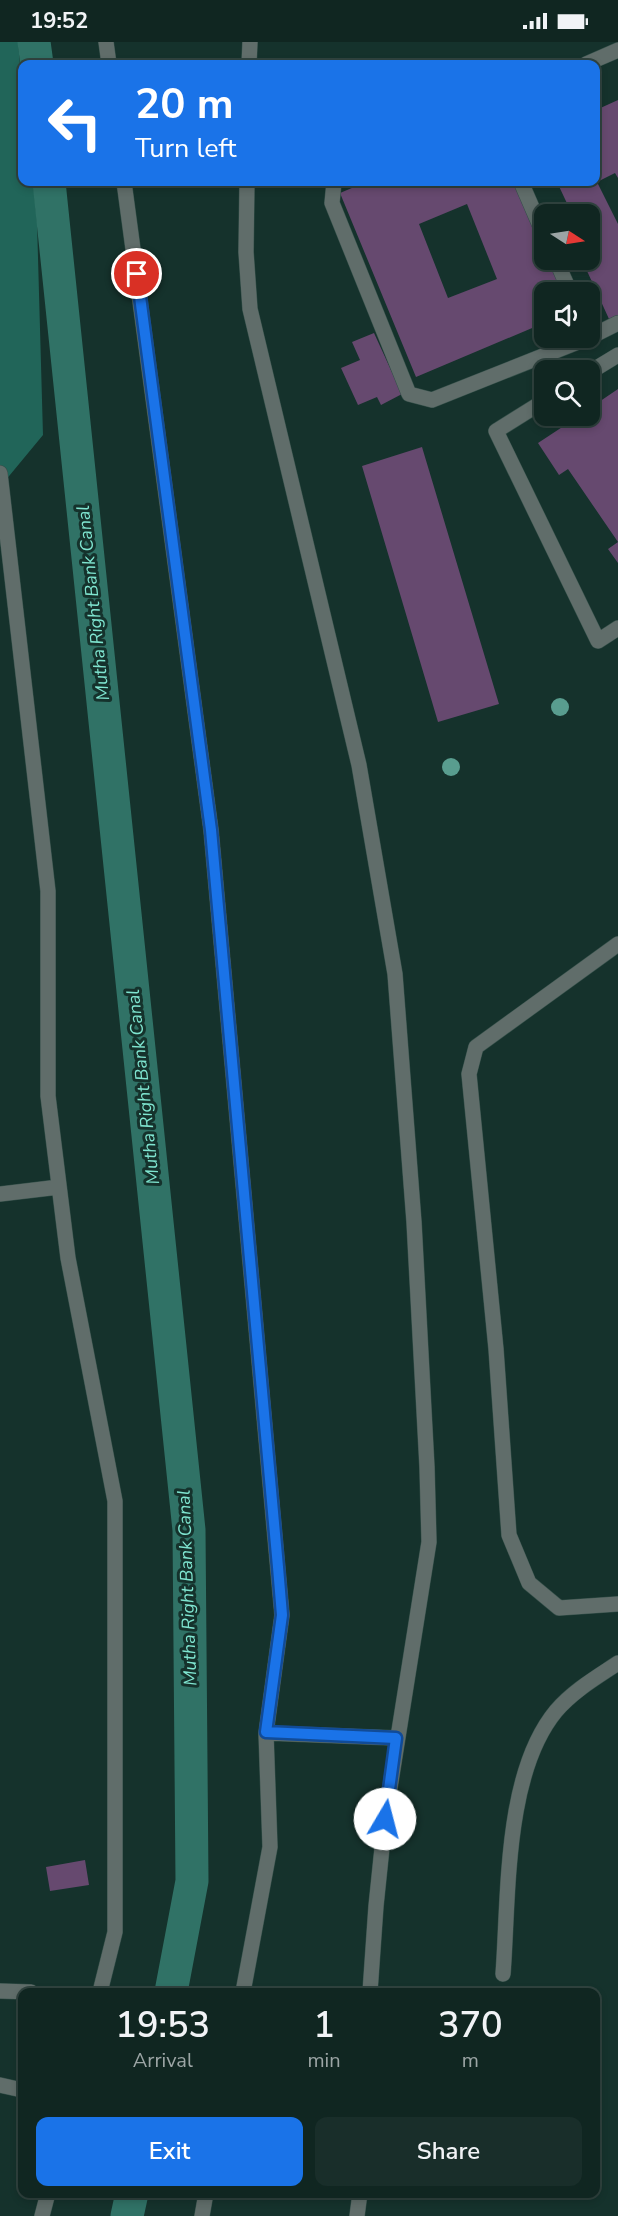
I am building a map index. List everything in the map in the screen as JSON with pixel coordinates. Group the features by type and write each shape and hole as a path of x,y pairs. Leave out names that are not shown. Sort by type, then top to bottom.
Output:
{"street":[{"path":"105,42 108,60"},
{"path":"249,42 249,60"},
{"path":"596,60 618,51"},
{"path":"125,186 211,830 282,1615 266,1732 270,1846 244,1988"},
{"path":"247,186 246,252 250,309 359,765 395,974 414,1222 429,1542 417,1626 396,1738 376,1906 370,1988"},
{"path":"334,186 332,203 409,394 432,400 562,348"},
{"path":"523,186 534,212"},
{"path":"600,332 618,323"},
{"path":"600,366 618,355"},
{"path":"534,407 496,431 598,641 618,628"},
{"path":"0,473 48,891 48,1096 68,1258 115,1501 115,1932 101,1988"},
{"path":"618,944 476,1047 469,1074 496,1349 509,1535 530,1583 559,1608 618,1604"},
{"path":"0,1194 59,1187"},
{"path":"503,1974 514,1833 522,1777 542,1734 556,1711 578,1689 618,1663"},
{"path":"266,1732 396,1738"},
{"path":"0,1990 18,1991"},
{"path":"0,2085 18,2089"},
{"path":"42,2216 47,2198"},
{"path":"202,2216 205,2198"},
{"path":"357,2216 359,2198"}],"green space":[{"path":"0,42 18,42 18,186 33,186 37,222 43,435 0,487"}],"building":[{"path":"618,100 618,178 615,173 600,180 600,108"},
{"path":"357,186 519,186 534,223 534,270 554,270 559,282 534,282 534,327 416,377 340,193","holes":["467,204 497,279 448,298 419,224"]},
{"path":"559,186 599,186 618,224 618,315 609,319 600,299 600,282 592,282 587,270 600,270 600,204 567,204"},
{"path":"374,333 402,394 381,405 377,397 358,405 341,368 360,360 352,342"},
{"path":"618,389 618,542 568,469 559,475 538,443 564,426 600,426 600,401"},
{"path":"422,447 499,704 438,722 362,466"},
{"path":"618,542 618,563 608,549"},
{"path":"85,1860 89,1885 50,1891 46,1867"}],"waterway":[{"name":"Mutha Right Bank Canal","path":"34,42 36,60"},
{"name":"Mutha Right Bank Canal","path":"49,186 189,1530 192,1881 172,1988"},
{"name":"Mutha Right Bank Canal","path":"127,2216 131,2198"}],"route":[{"path":"137,274 211,830 278,1567 282,1615 266,1732 396,1738 385,1819"}]}
